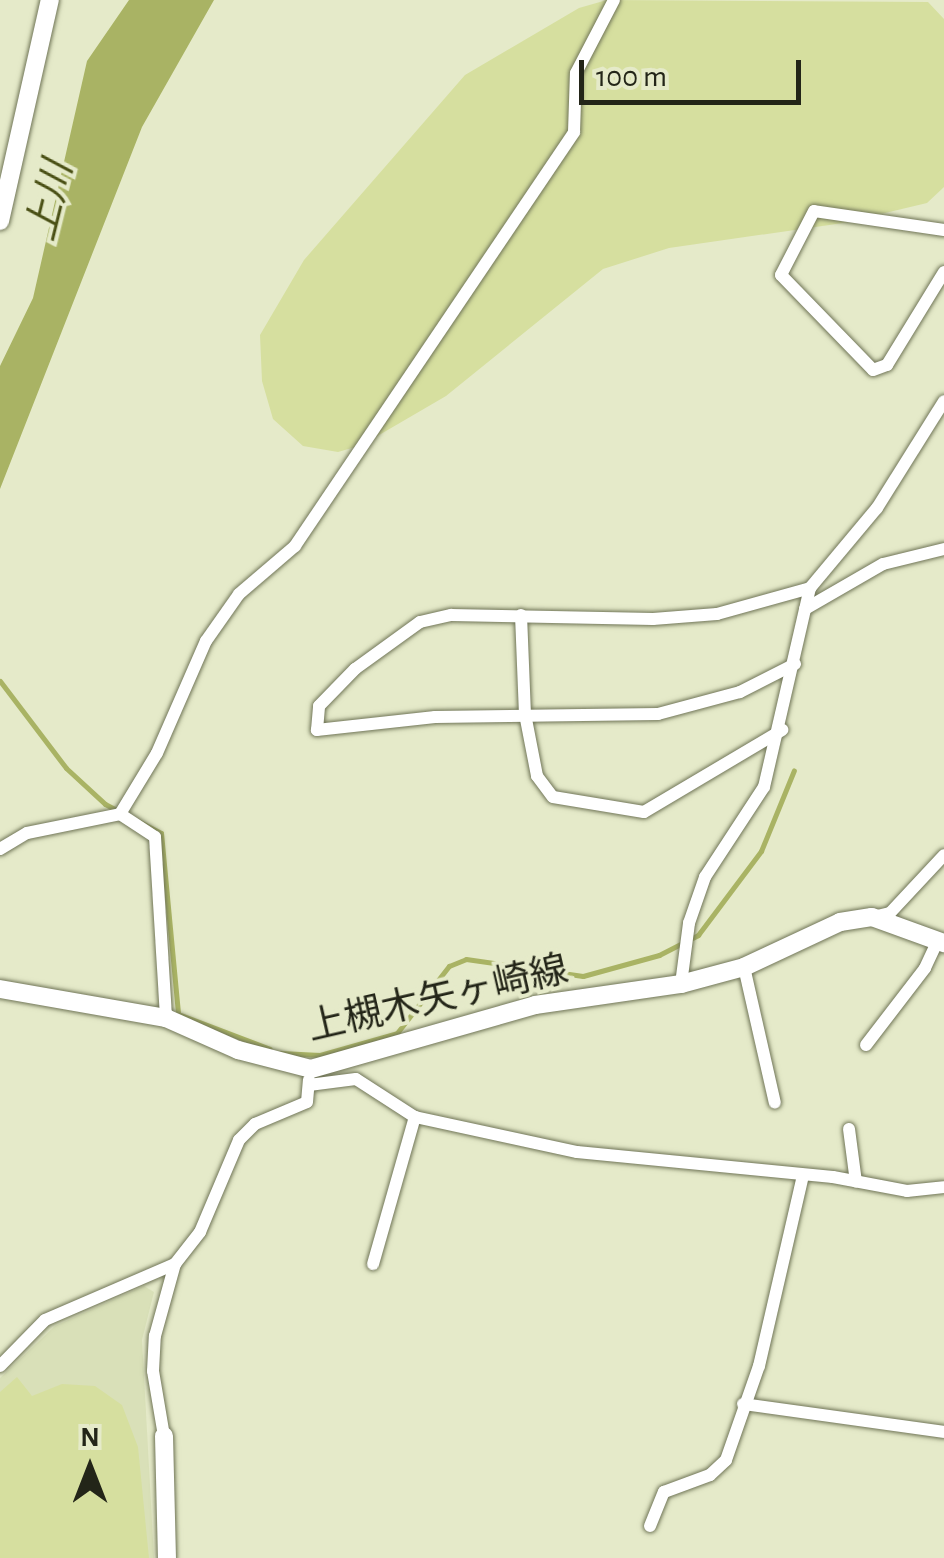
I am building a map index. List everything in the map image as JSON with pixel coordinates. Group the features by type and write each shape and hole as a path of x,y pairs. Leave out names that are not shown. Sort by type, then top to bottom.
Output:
{"main road":[{"path":"0,221 50,0"},
{"path":"872,917 940,942"},
{"name":"上槻木矢ヶ崎線","path":"0,989 166,1018 310,1077 535,1004 682,974 744,967 840,922 872,917"},
{"path":"164,1436 167,1558"}],"street":[{"path":"0,849 27,833 122,809 157,754 206,640 239,594 295,546 574,132 576,73 614,0"},
{"path":"944,230 814,211 781,275 873,370 886,366 944,272"},
{"path":"682,974 688,923 705,877 764,786 782,730 810,588 877,508 944,402"},
{"path":"805,609 883,564 944,549"},
{"path":"795,664 740,692 658,714 525,714 316,730 319,706 355,669 420,622 451,614 717,614 810,588"},
{"path":"521,615 525,714 537,776 553,797 644,812 782,730"},
{"path":"122,809 155,836 160,850 166,1018"},
{"path":"872,917 890,913 944,855"},
{"path":"866,1045 940,942"},
{"path":"744,967 775,1103"},
{"path":"164,1436 153,1371 155,1336 175,1264 200,1232 240,1140 255,1124 306,1102 310,1077 356,1079 416,1117 577,1152 907,1191 944,1188"},
{"path":"374,1264 416,1117"},
{"path":"849,1130 856,1182"},
{"path":"650,1526 664,1492 710,1475 726,1460 759,1366 802,1176"},
{"path":"0,1366 46,1320 175,1264"},
{"path":"743,1404 944,1432"}],"shaded area":[{"path":"129,0 214,0 142,127 0,489 0,366 33,298 87,61"},
{"path":"607,0 928,2 944,19 944,187 927,203 843,223 669,248 603,269 446,396 362,445 338,452 303,446 273,419 262,381 260,335 304,260 465,75 579,8"},
{"path":"144,1286 154,1292 142,1340 154,1558 0,1558 0,1378 55,1326"},
{"path":"17,1377 32,1396 62,1384 95,1386 122,1405 138,1447 149,1558 0,1558 0,1392"}],"waterway":[{"path":"0,681 66,768 105,804 161,833 178,1014 270,1049"},
{"path":"280,1053 320,1055 397,1033 449,966 466,959 583,976 659,955 698,935 761,851 794,770"}],"water label":[{"name":"上川","path":"50,201"}]}
